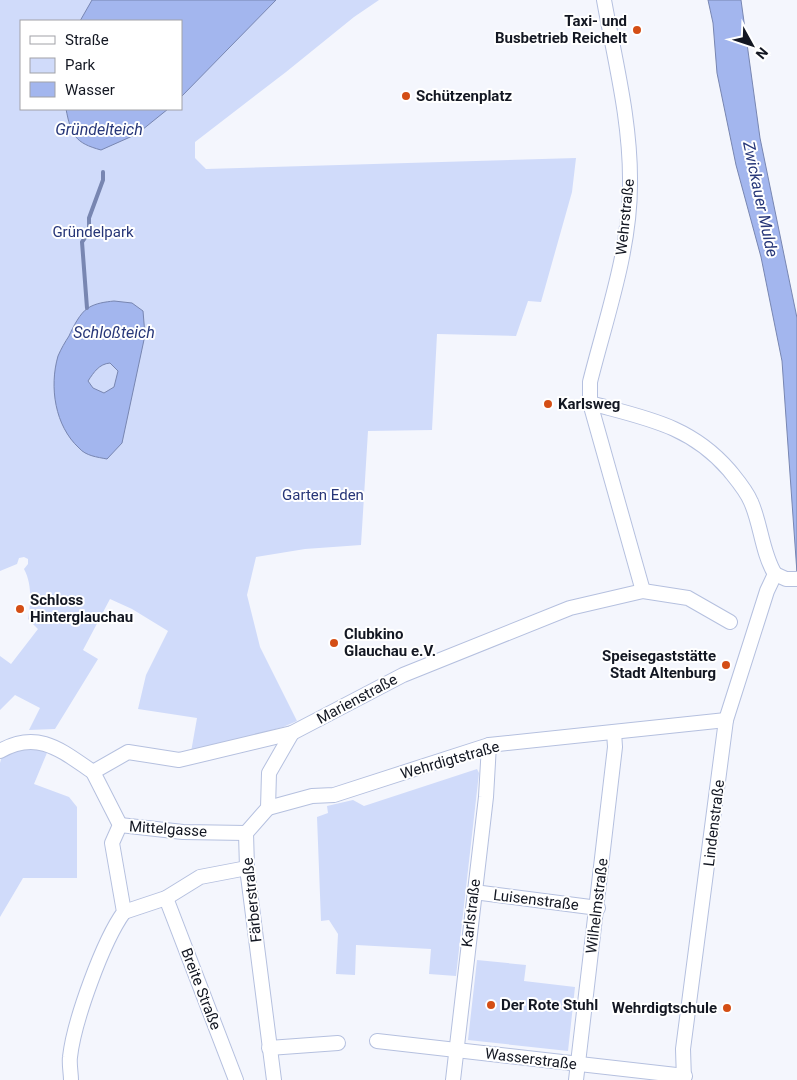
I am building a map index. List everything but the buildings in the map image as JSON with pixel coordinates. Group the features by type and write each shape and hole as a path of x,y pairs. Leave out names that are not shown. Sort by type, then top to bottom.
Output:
{"street":[{"name":"Wehrstraße","path":"604,0 626,115 630,185 624,243 590,382 590,403 643,591"},
{"path":"590,403 676,429 714,453 750,500 759,522 771,567 786,577"},
{"name":"Lindenstraße","path":"685,1078 683,1049 726,720 767,590 786,577"},
{"name":"Marienstraße","path":"93,772 128,752 179,760 292,733 404,674 570,608 643,591 688,598 730,622"},
{"name":"Wehrdigtstraße","path":"268,808 312,796 334,795 489,745 726,720"},
{"name":"Wilhelmstraße","path":"576,1080 598,908 615,747 614,732"},
{"path":"246,833 268,808 269,772 292,733"},
{"path":"0,752 31,741 52,744 93,772"},
{"name":"Karlstraße","path":"453,1080 486,797 489,745"},
{"name":"Mittelgasse","path":"93,772 120,825 182,832 246,833"},
{"path":"120,825 112,843 124,912"},
{"name":"Färberstraße","path":"246,833 247,868 274,1080"},
{"path":"71,1080 70,1059 76,1025 110,935 124,912 166,898 200,877 247,868"},
{"name":"Luisenstraße","path":"474,892 598,908"},
{"name":"Breite Straße","path":"166,898 236,1080"},
{"name":"Wasserstraße","path":"376,1041 456,1049 685,1078"},
{"path":"269,1048 338,1044"}],"green space":[{"path":"0,0 379,0 354,17 195,142 195,158 206,169 576,158 572,192 541,302 528,301 516,336 437,334 432,430 368,431 361,545 305,549 256,557 247,595 260,647 297,721 283,727 191,752 197,718 138,709 146,675 168,631 132,609 110,599 83,650 98,659 55,729 29,730 40,708 15,695 0,710 0,656 11,664 38,629 28,619 30,593 24,569 28,564 28,559 24,557 19,558 17,564 0,571"},
{"path":"32,745 49,748 34,784 69,797 77,807 77,878 23,878 0,917 0,763 3,752"},
{"path":"477,769 479,773 456,976 429,974 431,949 356,945 355,975 336,974 338,934 329,920 321,921 317,817 328,813 327,806 353,800 364,806"},
{"path":"477,960 526,965 524,981 575,987 568,1051 468,1040"}],"water":[{"name":"Gründelteich","path":"92,0 276,0 182,96 182,20 81,20"},
{"name":"Zwickauer Mulde","path":"708,0 741,0 760,138 797,318 797,573 782,361 761,257 736,165 717,73 713,23"},
{"name":"Gründelteich","path":"66,110 167,110 137,134 101,150 80,141 72,132"},
{"name":"Schloßteich","path":"114,301 132,303 143,311 145,335 122,443 107,459 85,453 64,429 56,405 54,380 58,356 85,310 91,306","holes":["110,363 118,371 114,387 104,393 93,388 88,381 97,369 103,365"]}],"waterway":[{"path":"87,308 82,242 89,232 89,218 103,180 103,172"}],"place":[{"name":"Taxi- und Busbetrieb Reichelt","path":"637,30"},
{"name":"Schützenplatz","path":"406,96"},
{"name":"Karlsweg","path":"548,404"},
{"name":"Schloss Hinterglauchau","path":"20,609"},
{"name":"Clubkino Glauchau e.V.","path":"334,643"},
{"name":"Speisegaststätte Stadt Altenburg","path":"726,665"},
{"name":"Der Rote Stuhl","path":"491,1005"},
{"name":"Wehrdigtschule","path":"727,1008"}],"park label":[{"name":"Gründelpark","path":"93,232"},
{"name":"Garten Eden","path":"323,495"}]}
